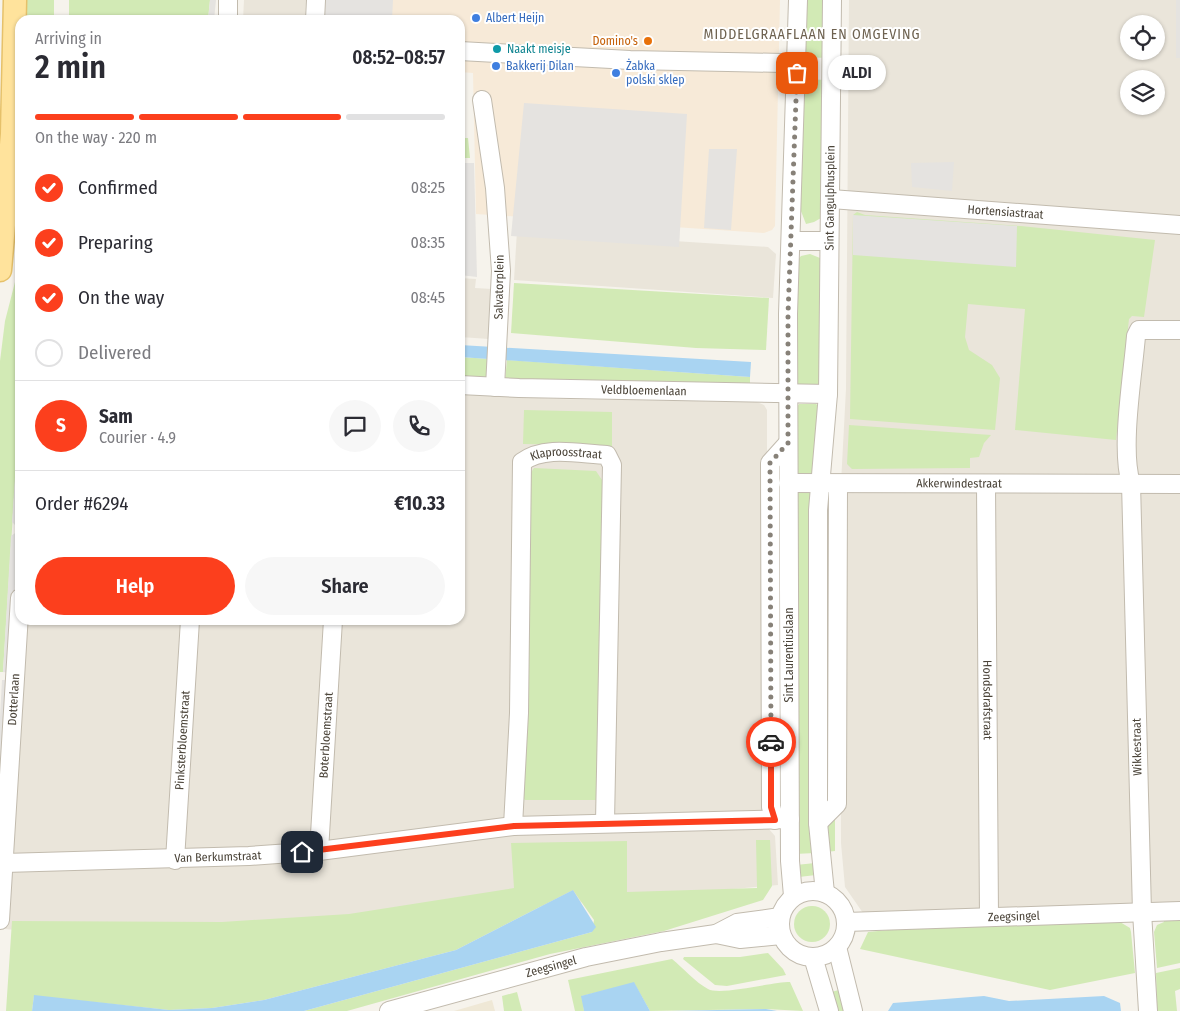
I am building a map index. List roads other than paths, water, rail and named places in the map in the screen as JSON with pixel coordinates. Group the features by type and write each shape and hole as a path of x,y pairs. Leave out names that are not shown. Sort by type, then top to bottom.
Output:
{"main road":[{"path":"0,270 12,134 11,89 15,0"}],"street":[{"path":"228,0 228,15"},
{"path":"315,15 316,0"},
{"path":"788,394 788,314 792,241 798,0"},
{"name":"Sint Gangulphusplein","path":"828,394 832,0"},
{"path":"465,51 630,60 676,59 783,63"},
{"name":"Salvatorplein","path":"482,100 495,188 501,271 495,378"},
{"name":"Hortensiastraat","path":"831,199 1180,225"},
{"path":"792,241 829,241"},
{"path":"1131,484 1128,472 1127,440 1136,336 1139,330 1145,328 1180,330"},
{"name":"Veldbloemenlaan","path":"465,384 495,378 788,394 828,394"},
{"name":"Sint Laurentiuslaan","path":"788,394 782,820 793,896"},
{"path":"825,892 818,823 818,510 828,394"},
{"name":"Sint Laurentiuslaan","path":"782,820 771,807 770,463 788,443"},
{"name":"Klaproosstraat","path":"514,826 519,713 522,462 532,455 546,452 607,455 612,465 605,822"},
{"name":"Akkerwindestraat","path":"788,483 1180,484"},
{"path":"818,823 837,804 838,484"},
{"name":"Hondsdrafstraat","path":"986,484 989,917"},
{"name":"Wikkestraat","path":"1131,484 1142,912 1148,1011"},
{"name":"Dotterlaan","path":"0,920 18,625"},
{"name":"Pinksterbloemstraat","path":"175,860 190,625"},
{"name":"Boterbloemstraat","path":"319,851 334,625"},
{"name":"Van Berkumstraat","path":"4,862 175,860 319,851 514,826 605,822 782,820"},
{"path":"803,892 825,892 842,907 846,922 842,940 837,947 822,956 813,957 794,951 781,934 780,916 787,902 793,896 803,892"},
{"name":"Zeegsingel","path":"846,922 1180,911"},
{"name":"Zeegsingel","path":"389,1011 586,957 716,934 737,923 780,916"},
{"name":"Zeegsingel","path":"716,934 740,939 781,934"},
{"path":"837,947 853,1011"},
{"path":"813,957 829,1011"}],"water":[{"path":"465,345 751,362 750,377 465,357"},
{"path":"573,890 596,927 592,932 304,1011 32,1011 34,995 169,1010 212,1008 264,1000 456,950"},
{"path":"634,982 650,1011 584,1011 581,996"},
{"path":"984,996 1009,1001 1104,996 1120,1003 1121,1011 888,1011 893,1003"},
{"path":"766,1009 777,1011 671,1011"}],"place":[{"name":"Albert Heijn","path":"476,18"},
{"name":"Domino's","path":"648,41"},
{"name":"Naakt meisje","path":"497,49"},
{"name":"Bakkerij Dilan","path":"496,66"},
{"name":"Żabka polski sklep","path":"616,73"},
{"name":"ALDI","path":"797,73"}],"district":[{"name":"MIDDELGRAAFLAAN EN OMGEVING","path":"812,34"}]}
